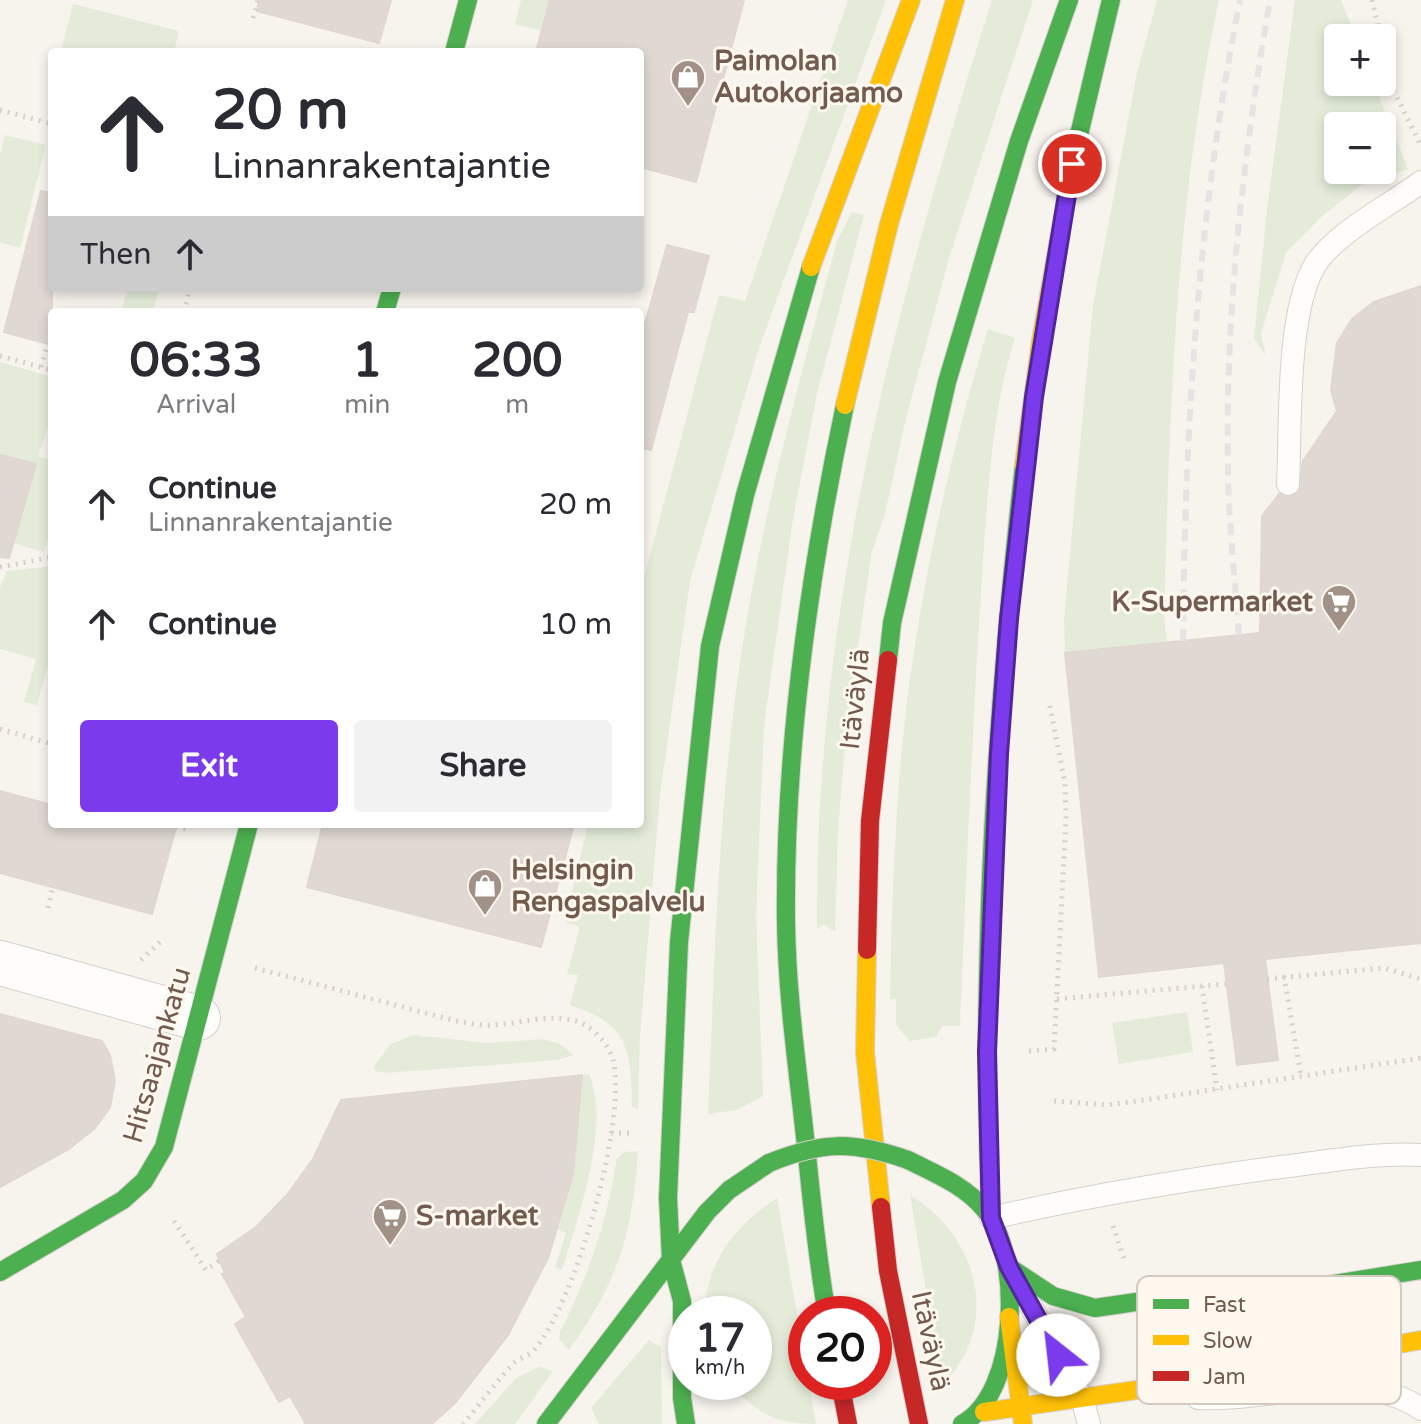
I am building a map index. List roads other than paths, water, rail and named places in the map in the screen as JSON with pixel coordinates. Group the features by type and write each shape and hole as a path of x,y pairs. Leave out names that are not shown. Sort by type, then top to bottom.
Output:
{"main road":[{"path":"455,48 468,0"},
{"path":"686,1424 682,1398 682,1301 671,1260 668,1198 679,942 693,785 710,646 745,495 816,249 911,0"},
{"name":"Itäväylä","path":"823,1296 794,1043 786,923 790,798 803,662 828,492 866,316 955,0"},
{"name":"Itäväylä","path":"919,1424 888,1271 865,1052 873,790 892,623 947,382 1019,141 1069,0"},
{"path":"1021,1417 1009,1317 1009,1267 991,1218 987,1052 999,757 1009,619 1039,366 1072,164 1111,0"},
{"name":"Hitsaajankatu","path":"0,1272 100,1215 144,1181 164,1147 248,828"},
{"path":"546,1424 671,1260 729,1190 769,1163 808,1146 837,1143 871,1147 908,1160 959,1188 991,1218"},
{"path":"1009,1267 1053,1296 1095,1308 1137,1302"},
{"path":"1384,1276 1421,1270"},
{"path":"962,1424 981,1412 1002,1360 1009,1317"},
{"path":"1401,1344 1421,1340"},
{"path":"981,1412 1021,1417 1082,1398 1137,1390"},
{"path":"843,1400 848,1424"}],"street":[{"path":"0,963 198,1018"}],"lane":[{"path":"1288,484 1298,312 1315,266 1333,245 1421,182"},
{"path":"991,1218 1100,1193 1392,1153 1421,1155"},
{"path":"1009,1267 1082,1398 1089,1424"},
{"path":"1401,1396 1421,1409"}],"railway":[{"path":"1183,641 1187,480 1196,319 1214,159 1240,0"},
{"path":"1239,635 1229,502 1232,313 1243,187 1270,0"}],"place":[{"name":"Paimolan Autokorjaamo","path":"688,108"},
{"name":"K-Supermarket","path":"1339,633"},
{"name":"Helsingin Rengaspalvelu","path":"485,917"},
{"name":"S-market","path":"390,1247"}]}
